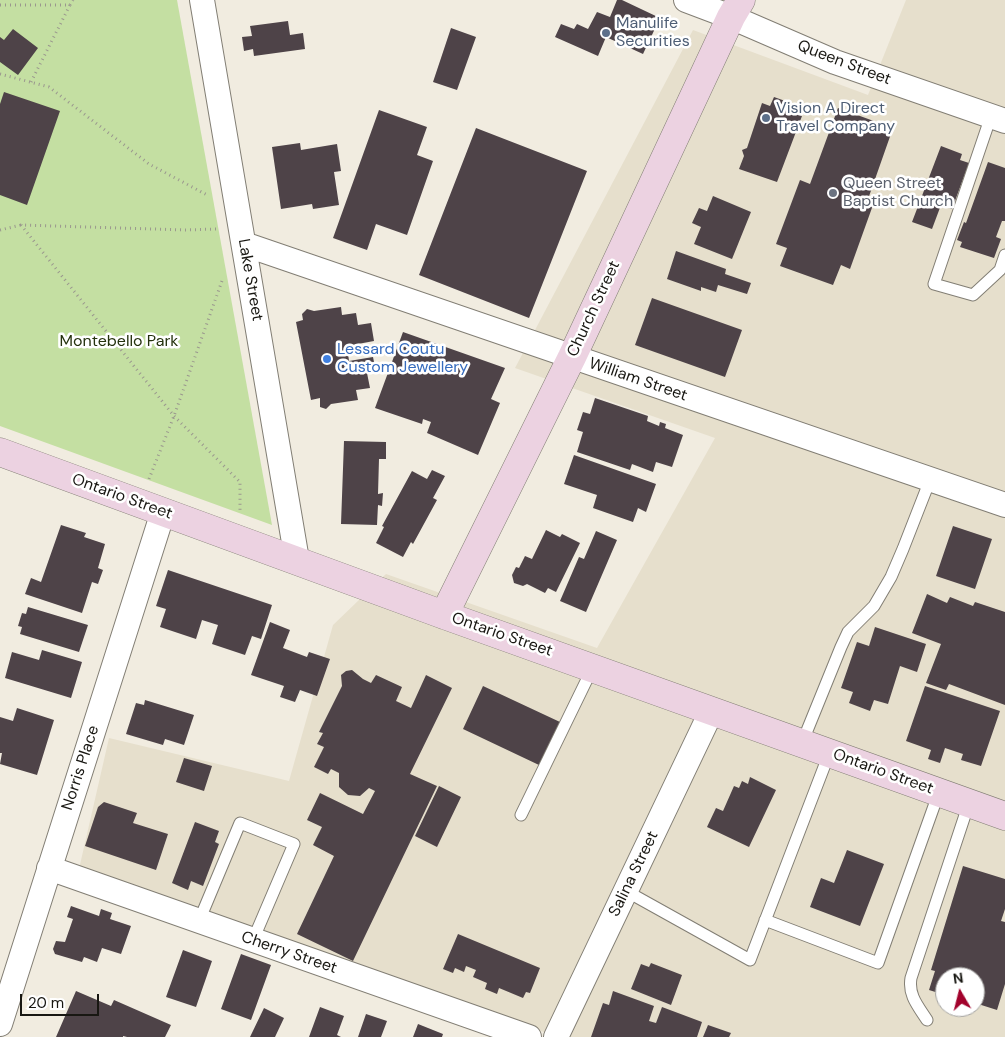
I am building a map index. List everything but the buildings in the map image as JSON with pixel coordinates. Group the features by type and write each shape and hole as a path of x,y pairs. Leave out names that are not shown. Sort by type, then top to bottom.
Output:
{"main road":[{"name":"Church Street","path":"444,615 572,357 736,8"},
{"name":"Ontario Street","path":"0,452 444,615 1004,814"}],"street":[{"name":"Lake Street","path":"202,0 297,560"},
{"name":"Queen Street","path":"686,0 736,8 835,62 998,119"},
{"name":"William Street","path":"241,228 572,357 1005,505"},
{"name":"Norris Place","path":"1,1017 49,868 151,507"},
{"name":"Salina Street","path":"556,1037 712,710"},
{"name":"Cherry Street","path":"49,868 529,1037"}],"lane":[{"path":"998,119 934,284 973,295 1000,270 1005,255"},
{"path":"802,743 848,632 874,606 891,577 904,549 930,480"},
{"path":"521,815 593,667"},
{"path":"626,891 750,960 830,753"},
{"path":"765,920 878,963 939,792"},
{"path":"927,1020 910,990 911,978 969,803"},
{"path":"200,921 240,823 294,844 253,940"}],"path":[{"path":"31,83 73,0"},
{"path":"0,6 70,5"},
{"path":"0,74 49,87 149,164 241,228"},
{"path":"0,230 22,225 186,230 241,228"},
{"path":"22,225 174,416 240,482 240,511"},
{"path":"151,507 174,416 225,272"}],"shaded area":[{"path":"906,0 1005,0 1005,1037 558,1037 79,869 109,738 289,781 333,625 386,574 597,648 715,438 515,368 693,30 868,95"}],"green space":[{"name":"Montebello Park","path":"0,0 177,0 272,525 0,426"}],"place":[{"name":"Manulife Securities","path":"606,33"},
{"name":"Vision A Direct Travel Company","path":"766,118"},
{"name":"Queen Street Baptist Church","path":"833,193"},
{"name":"Lessard Coutu Custom Jewellery","path":"327,359"}]}
